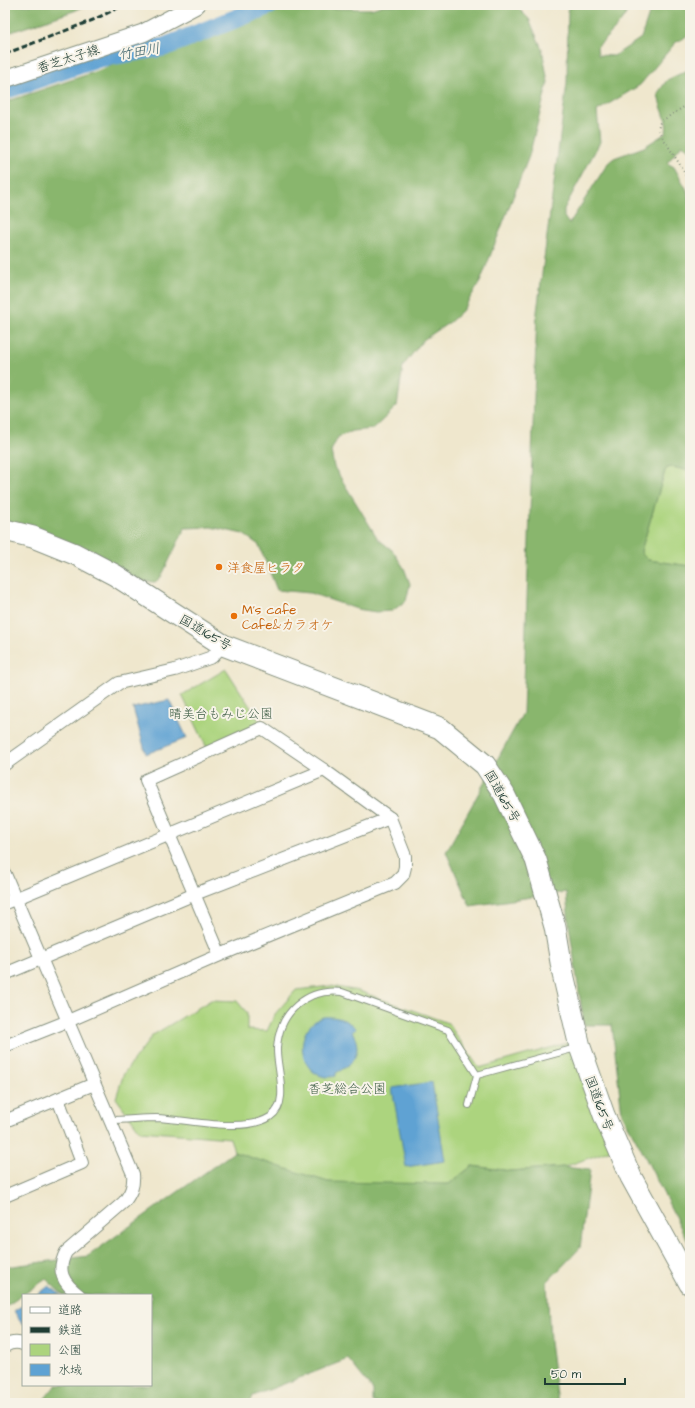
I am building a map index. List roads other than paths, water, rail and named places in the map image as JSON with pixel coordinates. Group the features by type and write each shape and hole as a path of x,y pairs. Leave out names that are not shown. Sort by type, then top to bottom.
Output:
{"highway":[{"name":"国道165号","path":"5,530 33,537 75,554 115,575 223,645 440,728 485,765 504,794 536,860 555,927 562,974 580,1047 604,1115 631,1177 690,1284"}],"main road":[{"name":"香芝太子線","path":"5,79 142,33 196,5"}],"street":[{"path":"5,764 119,683 175,670 212,657 223,645"},
{"path":"5,1046 68,1021 220,954 395,883 403,874 405,867 405,856 390,818 324,770 262,728 146,780 220,954"},
{"path":"10,901 324,770"},
{"path":"5,974 195,894 390,818"},
{"path":"5,874 10,901 41,959 133,1174 134,1183 131,1192 124,1202 66,1252 62,1259 61,1270 63,1279 70,1288 78,1294"},
{"path":"5,1121 94,1084"},
{"path":"5,1196 82,1163 58,1099"},
{"path":"5,1346 9,1344 22,1344"}],"lane":[{"path":"110,1120 156,1118 243,1126 260,1123 272,1116 279,1106 282,1095 277,1049 278,1040 285,1020 296,1006 304,1000 324,992 342,992 448,1030 477,1075 469,1105"},
{"path":"477,1075 580,1047"}],"water":[{"path":"169,700 187,738 146,754 133,708"},
{"path":"323,1017 341,1019 356,1029 352,1031 357,1045 355,1056 348,1065 336,1073 336,1076 324,1077 314,1072 307,1065 303,1055 305,1033 312,1024"},
{"path":"432,1082 445,1161 406,1167 392,1088"},
{"path":"49,1286 60,1294 38,1294"},
{"path":"22,1306 22,1323 14,1311"}],"waterway":[{"name":"竹田川","path":"5,90 99,58 164,47 270,5"}],"railway":[{"path":"5,54 93,20 124,5"}],"place":[{"name":"洋食屋ヒラタ","path":"219,567"},
{"name":"M's cafe Cafe&カラオケ","path":"234,616"}],"park label":[{"name":"晴美台もみじ公園","path":"221,713"},
{"name":"香芝総合公園","path":"347,1088"}]}
